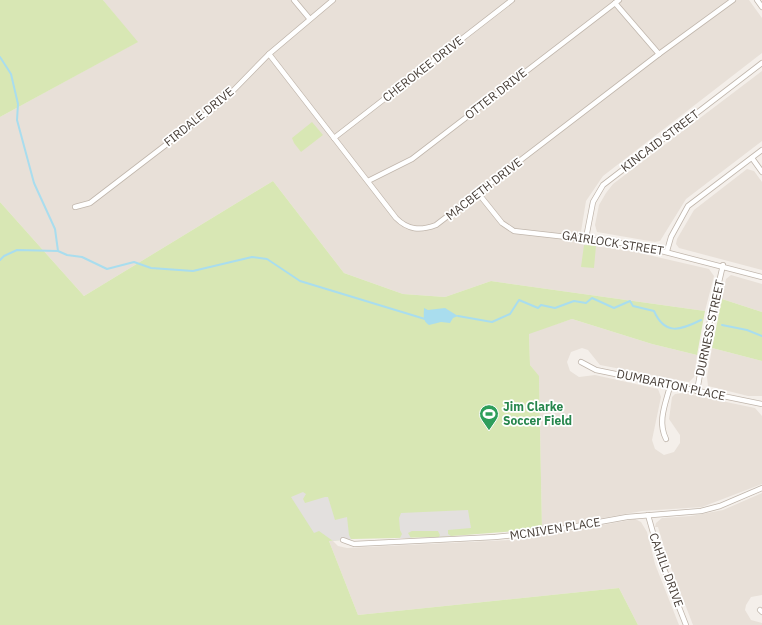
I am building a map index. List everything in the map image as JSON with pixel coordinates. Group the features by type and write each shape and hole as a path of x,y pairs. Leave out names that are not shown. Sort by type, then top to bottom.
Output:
{"street":[{"path":"294,0 310,18"},
{"name":"FIRDALE DRIVE","path":"75,207 90,203 223,100 269,54 333,0"},
{"name":"CHEROKEE DRIVE","path":"334,138 512,0"},
{"name":"MACBETH DRIVE","path":"269,54 402,224 410,228 427,229 436,225 659,54 734,0"},
{"path":"757,0 762,7"},
{"path":"617,2 659,54"},
{"name":"OTTER DRIVE","path":"368,181 412,159 617,2"},
{"name":"KINCAID STREET","path":"586,238 593,202 599,190 607,181 762,63"},
{"path":"667,251 671,237 688,206 762,150"},
{"path":"752,158 762,172"},
{"name":"GAIRLOCK STREET","path":"478,193 502,223 514,230 586,238 667,251 723,265 762,277"},
{"name":"DURNESS STREET","path":"697,391 710,319 723,265"},
{"name":"DUMBARTON PLACE","path":"581,362 596,370 762,404"},
{"path":"666,439 662,432 662,419 670,386"},
{"name":"MCNIVEN PLACE","path":"343,540 354,544 496,537 544,532 648,515 710,509 762,488"},
{"name":"CAHILL DRIVE","path":"648,515 661,561 686,625"}],"shaded area":[{"path":"103,0 749,0 762,18 762,53 603,176 586,201 579,244 631,251 709,269 714,276 705,311 491,281 445,297 403,294 344,273 273,181 84,296 0,202 0,117 137,42"},
{"path":"762,71 762,141 686,199 660,241 655,242 597,232 595,225 599,205 613,184"},
{"path":"747,169 754,171 762,182 762,270 679,248 676,244 677,239 694,210"},
{"path":"731,275 762,284 762,312 722,299 726,279"},
{"path":"572,319 652,344 697,355 694,377 689,382 600,365 588,350 582,348 571,352 567,362 570,371 579,377 595,375 658,389 661,397 652,440 655,449 664,455 674,452 680,443 680,435 669,419 672,397 675,394 683,393 755,408 762,416 762,484 702,507 642,511 542,529 539,377 530,365 529,333"},
{"path":"712,348 762,361 762,396 748,396 708,386 707,377"},
{"path":"303,492 306,494 303,499 305,503 328,497 335,520 347,517 349,535 351,539 333,541 319,531 314,533 291,497"},
{"path":"762,493 762,595 751,597 745,610 751,620 762,623 762,625 693,625 668,560 658,527 655,527 656,523 662,518 691,516 723,510"},
{"path":"468,510 471,528 448,530 448,534 451,536 439,537 440,535 438,531 412,531 408,533 411,538 400,538 402,534 400,530 399,518 401,513"},
{"path":"635,519 641,522 647,532 655,564 679,625 638,625 619,588 358,615 329,541 333,541 338,546 347,548 512,540 543,536"}],"green space":[{"path":"0,0 103,0 138,42 0,117"},
{"path":"312,122 323,135 301,152 292,138"},
{"path":"273,181 344,273 403,294 445,297 491,281 705,311 697,355 652,344 572,319 529,334 530,365 539,376 542,529 439,537 329,541 358,615 619,588 638,625 0,625 0,202 84,296"},
{"path":"584,245 596,246 594,268 581,267"},
{"path":"722,299 762,312 762,361 712,348"}],"water":[{"path":"424,308 428,310 445,308 458,316 453,318 450,323 441,322 429,325 424,319"}],"waterway":[{"path":"0,57 11,74 18,104 17,120 34,183 55,229 58,251"},
{"path":"0,260 4,256 17,250 58,251 67,255 82,257 107,269 134,262 151,268 193,271 252,257 267,259 300,281 425,319"},
{"path":"458,316 492,322 510,314 519,300 538,308 541,305 555,308 574,301 586,303 592,298 614,308 630,301 633,306 654,311 658,319 663,324 674,329 687,326 701,320"},
{"path":"722,325 747,330 762,336"}],"place":[{"name":"Jim Clarke Soccer Field","path":"489,431"}]}
